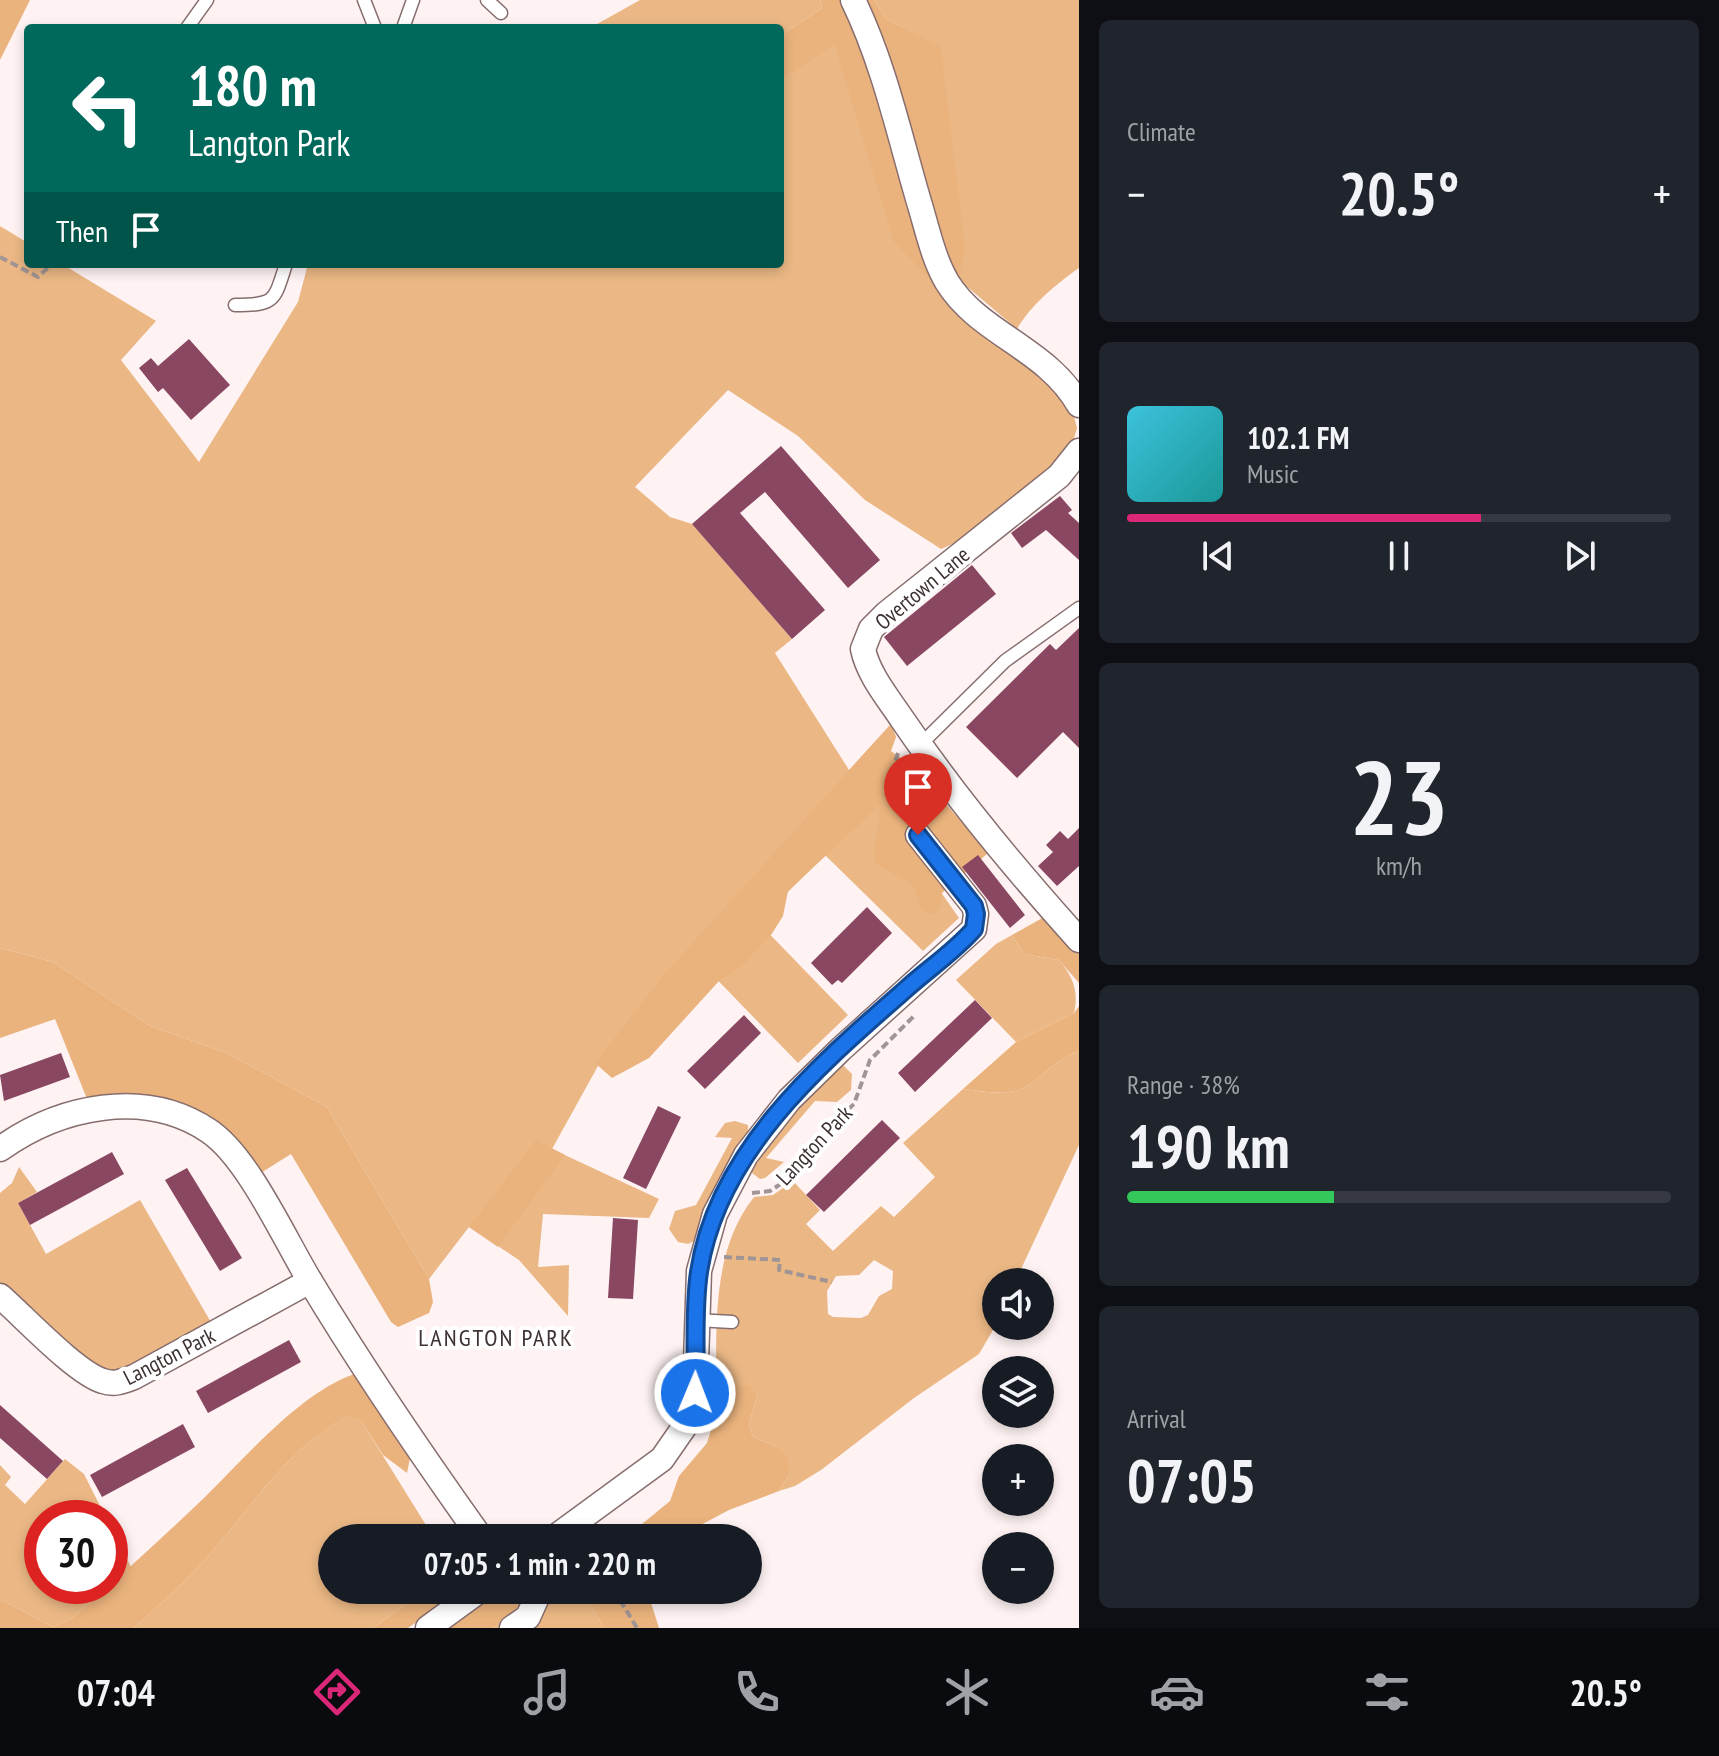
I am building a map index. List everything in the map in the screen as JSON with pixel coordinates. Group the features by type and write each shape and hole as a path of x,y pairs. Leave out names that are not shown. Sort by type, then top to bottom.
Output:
{"street":[{"path":"853,0 875,50 932,243 947,281 969,307 1056,372 1079,405"},
{"name":"Overtown Lane","path":"1079,451 1059,476 886,614 871,629 863,649 865,659 916,739 998,848 1079,940"},
{"name":"Langton Park","path":"574,1524 649,1470 677,1440 692,1411 699,1271 724,1194 746,1155 789,1100 881,1011 974,929 974,906 918,835"},
{"path":"0,1149 34,1129 87,1110 142,1106 182,1115 211,1132 233,1153 400,1424 471,1524"},
{"name":"Langton Park","path":"0,1296 83,1370 105,1382 117,1383 134,1377 310,1281"},
{"path":"428,1628 461,1604"},
{"path":"512,1628 528,1617 534,1604"}],"lane":[{"path":"190,24 207,0"},
{"path":"364,0 373,24"},
{"path":"404,24 413,0"},
{"path":"487,0 501,13"},
{"path":"235,305 265,305 276,297 285,268"},
{"path":"916,739 1005,661 1079,608"},
{"path":"696,1320 732,1322"}],"path":[{"path":"0,257 38,277 48,268"},
{"path":"916,739 897,756 892,787 902,813 918,835"},
{"name":"Langton Park","path":"744,1194 770,1191 785,1181 813,1141 854,1104 870,1060 918,1012"},
{"path":"718,1253 717,1257 780,1260 779,1270 832,1282"},
{"path":"622,1604 637,1628"}],"shaded area":[{"path":"0,0 30,0 0,60"},
{"path":"640,0 820,0 822,8 784,33 784,24 597,24"},
{"path":"820,0 874,0 886,19 941,47 965,249 955,304 894,242 834,45 784,78 784,33 822,8"},
{"path":"874,0 1079,0 1079,268 1045,296 1017,329 958,279 941,48 886,19"},
{"path":"834,44 895,242 1070,402 1077,428 1069,455 957,542 941,549 865,500 798,436 728,390 635,487 670,517 692,524 792,639 775,653 849,770 891,724 896,737 885,765 924,868 959,918 923,951 825,855 758,922 848,1015 798,1063 700,962 598,1066 552,1149 659,1199 649,1218 543,1214 538,1267 569,1265 568,1316 519,1260 469,1227 429,1279 327,1107 227,1053 150,1026 53,962 0,948 0,226 24,241 24,268 69,268 156,321 121,360 199,462 298,302 307,268 784,268 784,78"},
{"path":"891,724 896,737 891,751 916,769 988,853 942,893 940,909 931,915 921,909 913,885 875,863 879,806 788,891 783,916 771,935 743,965 719,981 649,1058 612,1078 595,1063 662,977"},
{"path":"1070,911 1079,920 1079,983 1059,960 1024,954 1012,935 1046,916"},
{"path":"1012,935 1024,954 1059,960 1071,978 1076,998 1074,1013 1016,1042 956,980 996,944"},
{"path":"0,948 53,962 150,1026 227,1053 327,1107 429,1279 433,1302 429,1313 398,1327 391,1322 291,1154 251,1179 209,1124 87,1099 55,1019 0,1038"},
{"path":"1079,1006 1079,1051 1062,1059 1021,1089 999,1093 963,1089 1016,1042 1074,1013"},
{"path":"1079,1051 1079,1145 1022,1268 982,1268 982,1340 987,1340 979,1354 914,1398 821,1470 795,1486 779,1491 789,1475 778,1447 753,1437 749,1424 757,1396 733,1386 716,1413 718,1300 729,1246 739,1220 754,1197 773,1195 793,1181 820,1210 806,1224 833,1251 881,1206 894,1217 935,1177 903,1143 963,1089 999,1093 1014,1091 1035,1081 1055,1064","holes":["874,1260 893,1271 892,1289 879,1296 868,1315 861,1318 828,1314 827,1291 836,1276 859,1275"]},
{"path":"843,1065 852,1074 851,1090 837,1102 815,1101 766,1158 784,1162 765,1178 760,1179 748,1170 789,1114"},
{"path":"735,1121 748,1125 748,1132 694,1241 688,1244 678,1242 669,1229 675,1211 696,1205 732,1138 715,1137 725,1123"},
{"path":"536,1140 565,1155 498,1247 469,1227"},
{"path":"19,1167 37,1192 18,1203 46,1254 140,1200 212,1324 114,1376 102,1371 0,1283 0,1193 12,1183"},
{"path":"365,1371 412,1448 407,1473 383,1455 362,1422 348,1415 324,1431 284,1466 197,1568 134,1628 0,1628 0,1602 6,1602 53,1627 73,1618 89,1604 128,1604 128,1569 278,1424 299,1406 343,1379"},
{"path":"733,1386 750,1386 757,1396 749,1424 753,1437 778,1447 788,1458 789,1475 779,1491 702,1524 642,1524 670,1501 679,1476 707,1443 716,1413"},
{"path":"349,1414 362,1422 425,1524 318,1524 318,1604 406,1604 373,1628 134,1628 197,1568 284,1466 325,1430"},
{"path":"65,1459 84,1474 97,1500 29,1500"},
{"path":"0,1465 11,1477 5,1485 24,1503 24,1604 89,1604 73,1618 53,1627 6,1602 0,1602"},
{"path":"406,1604 441,1604 408,1628 373,1628"},
{"path":"474,1604 527,1604 493,1628 442,1628"},
{"path":"527,1604 591,1604 604,1628 493,1628"},
{"path":"591,1604 651,1604 659,1628 604,1628"}],"building":[{"path":"189,339 230,385 191,420 163,388 158,392 139,368 151,358 158,366"},
{"path":"781,446 880,560 848,588 765,492 740,513 825,610 792,639 692,524"},
{"path":"1060,496 1072,510 1068,513 1079,523 1079,560 1046,530 1022,548 1011,533"},
{"path":"972,565 996,594 907,666 884,637"},
{"path":"1079,628 1079,748 1063,732 1017,778 966,727 1050,644 1056,650"},
{"path":"1079,828 1079,866 1057,886 1038,866 1053,852 1046,845 1060,831 1068,839"},
{"path":"978,855 1025,915 1010,928 962,867"},
{"path":"867,907 892,933 842,983 838,980 832,985 811,963"},
{"path":"975,1000 992,1018 915,1092 898,1073"},
{"path":"744,1015 761,1033 705,1089 687,1071"},
{"path":"61,1053 70,1077 4,1101 0,1075"},
{"path":"658,1106 681,1117 646,1189 623,1178"},
{"path":"882,1120 900,1138 824,1212 806,1195"},
{"path":"112,1152 124,1174 30,1225 18,1203"},
{"path":"187,1168 242,1258 220,1271 165,1180"},
{"path":"613,1218 638,1220 633,1299 608,1298"},
{"path":"289,1340 301,1362 208,1413 196,1391"},
{"path":"0,1405 63,1461 47,1479 0,1438"},
{"path":"183,1424 195,1447 102,1497 90,1475"}],"district":[{"name":"LANGTON PARK","path":"496,1338"}],"route":[{"path":"695,1393 699,1271 715,1214 746,1155 789,1100 881,1011 974,929 974,906 918,835"}]}
